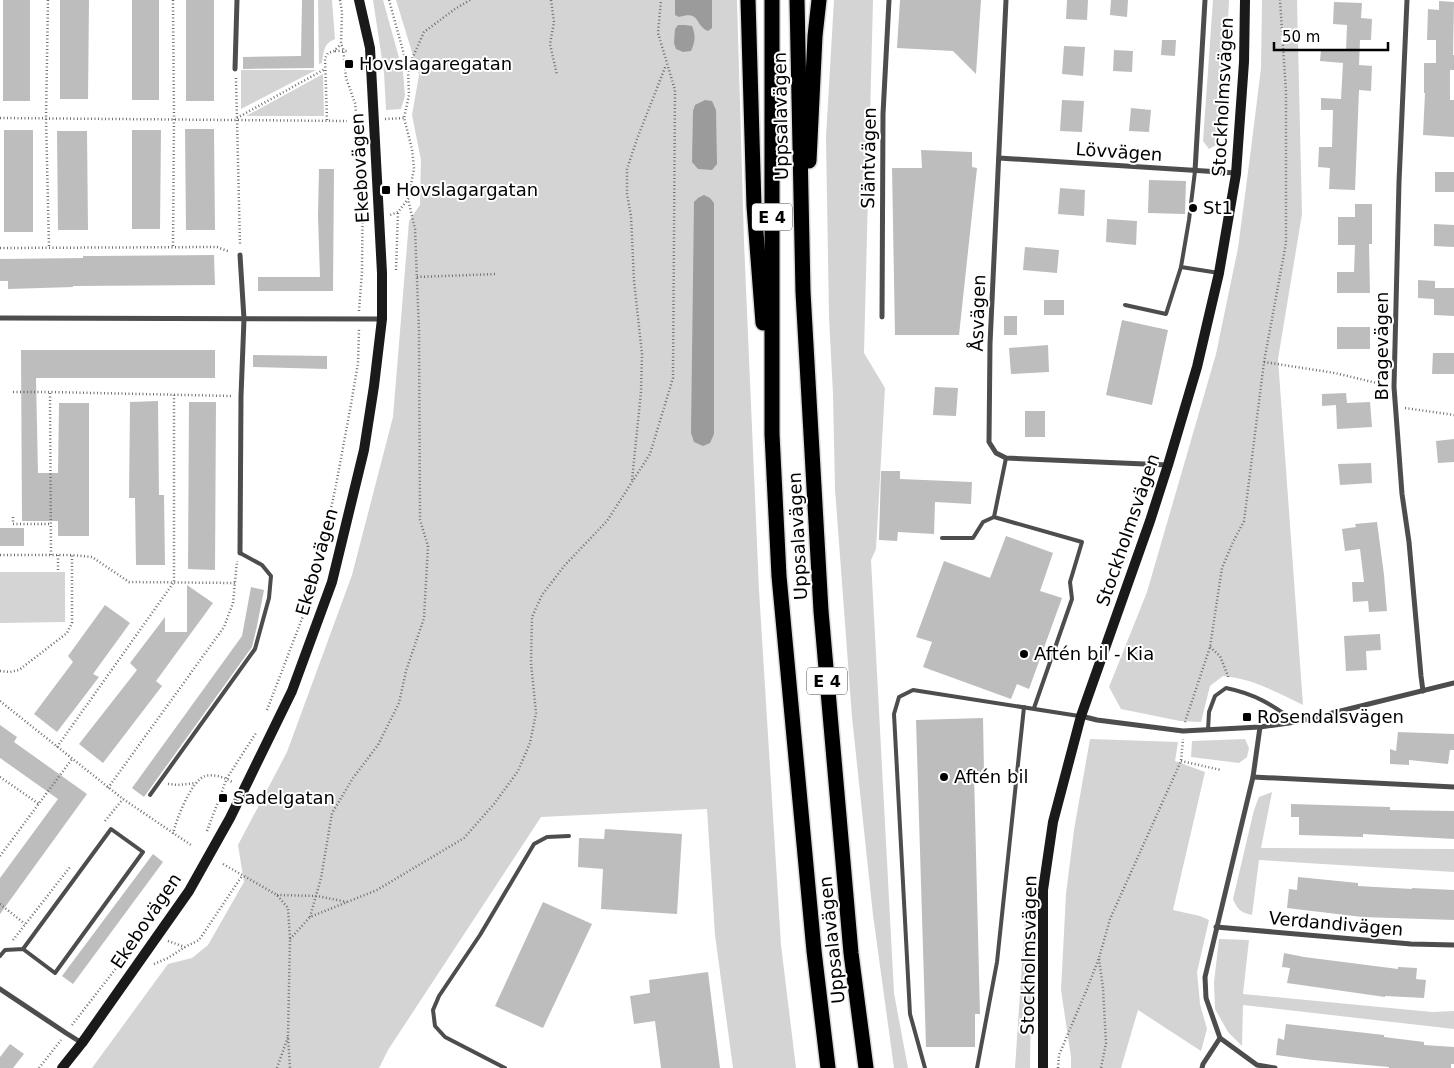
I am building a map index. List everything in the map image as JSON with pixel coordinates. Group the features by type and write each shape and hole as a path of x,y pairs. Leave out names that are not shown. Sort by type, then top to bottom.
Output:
{"highway":[{"path":"748,0 754,206 772,434"},
{"name":"Uppsalavägen","path":"772,0 772,434 779,576 814,951 828,1068"},
{"name":"Uppsalavägen","path":"797,0 804,292 821,611 851,953 866,1068"},
{"path":"804,292 815,36 819,0"}],"street":[{"path":"235,70 237,0"},
{"name":"Ekebovägen","path":"62,1068 82,1043 188,891 230,818 292,691 332,582 364,450 382,319 382,273 370,48 359,0"},
{"name":"Släntvägen","path":"882,317 883,114 889,0"},
{"name":"Åsvägen","path":"1006,0 990,344 990,442 996,452 1006,458"},
{"name":"Stockholmsvägen","path":"1195,171 1204,0"},
{"name":"Stockholmsvägen","path":"1043,1068 1043,890 1053,822 1081,716 1168,465 1197,367 1219,273 1236,174 1244,62 1245,0"},
{"name":"Bragevägen","path":"1407,0 1399,182 1394,387 1402,494 1409,542 1423,691"},
{"name":"Lövvägen","path":"999,158 1236,174"},
{"path":"240,255 244,319 241,396 240,553"},
{"path":"0,318 382,319"},
{"path":"1006,458 1168,465"},
{"path":"1081,716 1096,720 1183,731 1260,727 1296,722 1454,683"},
{"path":"1260,727 1253,777 1204,977 1206,998 1220,1038 1257,1065 1275,1068"},
{"path":"1253,777 1454,787"},
{"name":"Verdandivägen","path":"1216,927 1411,944 1454,945"},
{"path":"0,989 82,1043"},
{"path":"1202,1068 1220,1038"}],"lane":[{"path":"1126,306 1166,314 1181,267 1190,220 1195,171"},
{"path":"1181,267 1219,273"},
{"path":"994,517 1006,458"},
{"path":"942,538 973,538 983,522 994,517 1082,542 1070,582 1072,599 1034,708"},
{"path":"150,795 255,649 269,598 271,576 262,566 240,553"},
{"path":"1208,730 1209,712 1215,696 1226,688 1244,692 1268,702 1296,722"},
{"path":"925,1068 910,1014 894,714 899,697 913,690 1081,716"},
{"path":"977,1068 997,962 1024,706"},
{"path":"0,956 5,950 23,949 55,973 144,852 111,829 23,949"},
{"path":"505,1068 445,1037 435,1026 433,1010 439,996 480,935 534,844 547,837 569,836"}],"path":[{"path":"48,0 46,118 48,248"},
{"path":"173,0 173,247"},
{"path":"264,717 303,616 319,565 336,486 358,363 362,272 363,168 355,103 346,78 340,0"},
{"path":"310,918 317,896 332,813 353,778 378,745 399,704 406,671 424,618 428,546 420,520 421,406 417,277 414,230 408,199 414,170 412,149 404,118 409,95 408,69 389,0"},
{"path":"408,69 424,32 470,0"},
{"path":"551,0 554,22 550,44 557,75"},
{"path":"290,939 310,918 377,890 464,838 494,804 518,771 530,743 536,713 531,663 532,617 542,595 565,565 607,521 650,454 673,378 675,90 658,33 660,0"},
{"path":"1058,1068 1059,1055 1099,958 1110,919 1181,761 1185,721 1210,646 1222,568 1244,521 1264,362 1286,243 1286,92 1280,0"},
{"path":"334,51 342,44"},
{"path":"327,120 325,58 328,53 345,51"},
{"path":"632,482 641,392 642,354 634,281 631,216 627,194 627,169 667,63"},
{"path":"236,119 325,69"},
{"path":"0,248 217,247 240,255 235,70"},
{"path":"0,118 348,121"},
{"path":"386,119 404,118"},
{"path":"387,217 398,212 408,199"},
{"path":"417,277 497,274"},
{"path":"1264,362 1335,373 1394,387"},
{"path":"13,392 241,396"},
{"path":"50,392 51,555"},
{"path":"57,747 174,582 174,394"},
{"path":"1396,407 1454,415"},
{"path":"13,517 13,524 50,524"},
{"path":"108,788 224,627 232,603 236,562 240,553"},
{"path":"58,555 58,572"},
{"path":"0,671 10,672 18,670 67,633 72,623 72,555"},
{"path":"0,556 72,555 92,557 129,582 235,583"},
{"path":"1210,646 1220,656 1228,676 1226,688"},
{"path":"0,701 108,788 191,845"},
{"path":"206,835 227,778 256,733"},
{"path":"0,856 72,759"},
{"path":"1181,761 1221,770"},
{"path":"173,834 186,800 196,783 205,776 227,778 232,782"},
{"path":"0,777 39,804"},
{"path":"159,783 196,783"},
{"path":"102,825 123,799"},
{"path":"5,950 72,863"},
{"path":"223,864 277,895 288,908 290,939 288,1036 290,1068"},
{"path":"159,909 182,876"},
{"path":"166,940 185,947 199,940 242,876"},
{"path":"277,895 317,896 348,902"},
{"path":"0,904 25,924"},
{"path":"39,1068 131,949"},
{"path":"1099,958 1103,988 1106,1043 1101,1068"},
{"path":"277,1068 288,1036"}],"shaded area":[{"path":"318,0 332,0 335,39 326,46 322,63 319,64"},
{"path":"373,0 383,0 403,72 405,96 401,109 386,110 384,73"},
{"path":"396,0 737,0 744,242 759,590 781,945 796,1068 733,1068 715,935 707,809 541,817 388,1050 379,1068 92,1068 168,964 192,958 208,945 244,882 238,845 287,752 352,575 393,417 409,221 420,205 421,160 412,115 419,75"},
{"path":"675,0 712,0 712,28 708,31 691,15 679,17 675,15"},
{"path":"834,0 873,0 864,353 885,388 876,549 871,560 894,993 908,1068 894,1068 873,915 852,717 835,489 829,317 826,137"},
{"path":"1213,0 1229,0 1221,135 1216,145 1209,149 1203,141"},
{"path":"1262,0 1297,0 1302,214 1278,359 1303,705 1254,683 1223,676 1210,686 1201,722 1180,721 1121,709 1109,687 1147,592 1216,354 1238,248 1251,149 1261,68"},
{"path":"678,25 692,26 694,39 691,51 683,52 676,49 674,43 675,29"},
{"path":"241,70 316,70 241,109"},
{"path":"323,74 324,116 246,116"},
{"path":"705,100 712,101 716,110 717,164 712,170 698,169 692,162 693,111 695,105"},
{"path":"704,195 714,203 714,434 710,443 703,446 694,442 691,433 694,202"},
{"path":"0,572 65,572 65,622 0,623"},
{"path":"1090,739 1178,742 1175,761 1205,772 1173,910 1209,920 1197,972 1200,1004 1207,1029 1201,1051 1138,1010 1121,1068 1071,1068 1061,990 1066,894 1074,830"},
{"path":"1245,739 1249,748 1247,757 1239,763 1191,757 1192,741"},
{"path":"1272,792 1261,848 1454,849 1454,872 1259,860 1252,915 1245,913 1238,908 1233,899 1254,810 1259,797"},
{"path":"1027,889 1032,919 1030,1068 1015,1068"},
{"path":"1219,939 1249,940 1243,994 1432,1012 1454,1011 1454,1029 1243,1005 1242,1046 1228,1032 1215,1009 1214,982"}],"building":[{"path":"3,0 30,0 30,101 3,101"},
{"path":"60,0 89,0 88,99 60,99"},
{"path":"132,0 159,0 159,100 132,100"},
{"path":"186,0 214,0 214,101 186,101"},
{"path":"302,0 314,0 314,68 243,69 243,57 301,56"},
{"path":"900,0 981,0 976,74 953,51 897,48"},
{"path":"1067,0 1088,0 1087,20 1066,19"},
{"path":"1111,0 1128,0 1127,17 1110,15"},
{"path":"1439,1 1454,2 1454,70 1450,70 1450,100 1454,100 1454,137 1423,135 1424,63 1436,63 1436,40 1427,40 1428,9 1439,10"},
{"path":"1334,2 1362,3 1361,18 1372,19 1371,40 1360,40 1359,65 1372,66 1371,91 1359,90 1355,190 1329,189 1330,168 1318,167 1319,147 1332,147 1333,110 1321,110 1321,98 1341,99 1343,63 1320,61 1321,50 1346,51 1347,25 1333,24"},
{"path":"1162,40 1176,40 1175,56 1161,55"},
{"path":"1064,46 1085,47 1083,76 1062,74"},
{"path":"1114,50 1133,51 1132,72 1113,71"},
{"path":"1062,100 1084,101 1082,132 1060,131"},
{"path":"1131,108 1151,110 1149,132 1129,131"},
{"path":"185,129 214,129 215,230 186,230"},
{"path":"4,130 33,130 33,232 4,232"},
{"path":"132,130 161,130 160,229 132,229"},
{"path":"57,131 87,131 88,230 58,230"},
{"path":"921,150 972,152 972,167 977,168 959,335 895,335 892,168 922,168"},
{"path":"319,169 334,169 333,291 258,291 258,277 320,277"},
{"path":"1435,172 1454,172 1454,192 1435,192"},
{"path":"1149,180 1186,181 1185,214 1148,213"},
{"path":"1060,188 1085,190 1084,216 1058,214"},
{"path":"1355,204 1372,204 1372,244 1369,244 1370,293 1337,293 1337,272 1354,272 1355,245 1338,245 1338,217 1355,217"},
{"path":"1107,219 1137,221 1136,245 1106,242"},
{"path":"1434,224 1454,225 1454,247 1434,246"},
{"path":"1025,247 1059,250 1057,273 1023,270"},
{"path":"214,255 215,285 73,286 8,289 8,281 0,281 0,259"},
{"path":"1418,280 1435,281 1435,288 1454,288 1454,316 1434,315 1434,299 1418,298"},
{"path":"1044,300 1064,300 1064,315 1044,315"},
{"path":"1004,316 1017,316 1017,335 1004,335"},
{"path":"1122,320 1168,330 1152,405 1106,395"},
{"path":"1337,327 1370,327 1370,349 1337,349"},
{"path":"1048,345 1049,372 1011,374 1009,348"},
{"path":"21,350 215,350 215,378 36,378 38,473 58,473 59,403 89,403 89,536 58,536 58,521 22,521"},
{"path":"1433,353 1454,353 1454,374 1432,374"},
{"path":"253,355 327,356 327,369 253,367"},
{"path":"935,387 958,388 956,416 933,415"},
{"path":"1346,393 1347,403 1370,402 1372,427 1337,429 1336,405 1322,406 1322,394"},
{"path":"158,401 159,495 164,495 165,565 136,565 135,498 129,498 130,402"},
{"path":"189,402 216,402 215,570 188,569"},
{"path":"1025,411 1045,411 1045,437 1025,437"},
{"path":"1454,439 1454,462 1438,463 1436,441"},
{"path":"1371,463 1372,483 1340,485 1338,464"},
{"path":"881,471 900,471 900,479 972,482 971,504 935,502 934,534 898,532 897,541 879,540"},
{"path":"1377,522 1387,611 1369,612 1368,601 1353,602 1352,582 1364,582 1360,549 1345,551 1342,529 1356,527 1355,524"},
{"path":"0,528 24,528 24,546 0,546"},
{"path":"1006,536 1053,553 1040,591 1062,598 1029,689 1017,684 1011,699 923,667 932,642 916,637 944,561 990,578"},
{"path":"187,585 213,603 156,681 162,686 103,763 79,744 137,670 130,663 165,617 165,632 187,632"},
{"path":"251,587 264,590 252,647 144,797 132,788 242,636"},
{"path":"105,605 130,623 93,674 99,677 57,732 34,714 73,662 68,656"},
{"path":"1380,634 1381,650 1366,651 1367,670 1346,671 1344,636"},
{"path":"983,718 984,773 974,774 980,1014 975,1014 975,1047 926,1047 916,720"},
{"path":"0,725 17,737 14,742 87,794 0,914 0,878 58,799 0,758"},
{"path":"1398,732 1454,734 1454,750 1450,750 1448,764 1409,760 1409,765 1390,764 1390,749 1396,751"},
{"path":"1291,804 1390,807 1390,810 1454,811 1454,839 1363,834 1363,837 1299,835 1299,817 1291,817"},
{"path":"605,829 682,834 677,914 601,909 603,869 578,867 579,838 604,839"},
{"path":"153,854 163,862 73,984 62,976"},
{"path":"1298,877 1358,883 1358,886 1454,890 1454,920 1362,917 1287,908 1289,889 1297,890"},
{"path":"543,902 592,924 543,1028 495,1006"},
{"path":"1284,953 1398,969 1398,967 1417,968 1416,979 1426,980 1424,998 1385,997 1287,983 1290,968 1282,967"},
{"path":"708,972 720,1068 661,1068 655,1021 634,1024 630,996 650,993 649,980"},
{"path":"1286,1024 1384,1035 1384,1037 1424,1042 1424,1045 1454,1047 1454,1064 1451,1064 1451,1068 1389,1068 1276,1055 1278,1038 1284,1040"},
{"path":"10,1044 24,1054 13,1068 0,1068 0,1057"}],"place":[{"name":"Hovslagaregatan","path":"349,64"},
{"name":"Hovslagargatan","path":"386,190"},
{"name":"St1","path":"1193,208"},
{"name":"Aftén bil - Kia","path":"1024,654"},
{"name":"Rosendalsvägen","path":"1247,717"},
{"name":"Aftén bil","path":"944,777"},
{"name":"Sadelgatan","path":"223,798"}]}
